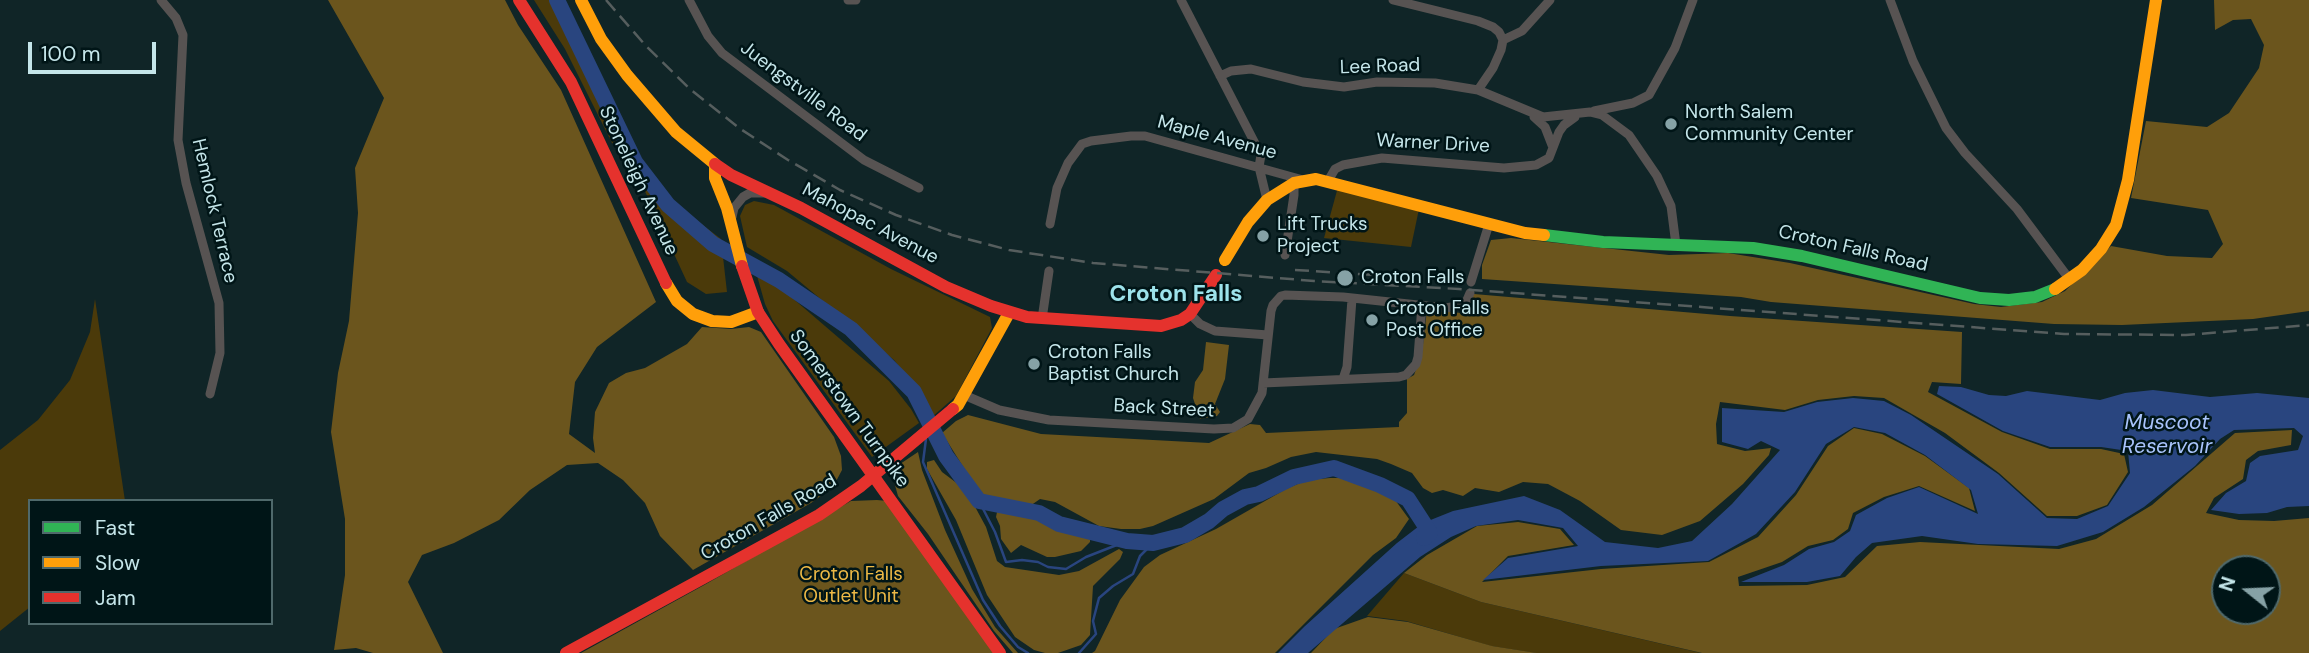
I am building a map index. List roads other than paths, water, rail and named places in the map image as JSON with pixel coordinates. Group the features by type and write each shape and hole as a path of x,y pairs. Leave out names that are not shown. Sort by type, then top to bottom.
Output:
{"main road":[{"name":"Stoneleigh Avenue","path":"519,0 571,82 664,280 677,301 693,314 712,321 731,322 758,312"},
{"name":"Mahopac Avenue","path":"581,0 601,39 627,75 676,132 715,164 731,175 816,215 946,287 1009,313 1042,319 1161,326 1181,320 1190,314"},
{"name":"Croton Falls Road","path":"1328,181 1489,224 1549,236 1603,242 1730,246 1776,251 1995,300 2035,298 2070,280 2101,249 2116,225 2128,180 2157,0"},
{"name":"Somerstown Turnpike","path":"715,164 715,178 723,195 758,312 1000,653"},
{"path":"1224,260 1248,222 1267,200 1299,182 1328,181"},
{"path":"1190,314 1216,275"},
{"name":"Croton Falls Road","path":"566,653 778,539 833,506 873,476 951,413 964,396 1009,313"}],"street":[{"name":"Hemlock Terrace","path":"161,0 176,18 183,35 178,139 186,183 219,303 220,354 211,394"},
{"name":"Juengstville Road","path":"689,0 708,36 730,60 864,160 919,188"},
{"path":"848,0 856,0"},
{"path":"1181,0 1261,155 1259,167 1267,200"},
{"path":"1393,0 1486,24 1499,32 1503,40 1497,59 1478,90"},
{"path":"1503,40 1522,30 1550,0"},
{"name":"Lee Road","path":"1220,76 1231,71 1251,69 1332,86 1422,82 1478,90 1543,117 1585,113 1633,103 1649,94 1675,48 1693,0"},
{"path":"1890,0 1909,52 1946,128 1965,153 2017,209 2070,280"},
{"path":"1527,112 1545,127 1550,136 1552,152"},
{"path":"1552,152 1564,125 1585,113 1602,115 1619,127 1639,147 1671,206 1676,244"},
{"name":"Maple Avenue","path":"1050,224 1057,188 1068,163 1078,148 1091,141 1145,136 1259,167 1299,182"},
{"name":"Warner Drive","path":"1328,181 1335,169 1365,160 1399,159 1518,168 1543,162 1552,152"},
{"path":"1284,255 1294,195 1299,182"},
{"path":"733,228 734,208 743,197 768,193"},
{"path":"1471,282 1489,224"},
{"path":"1042,319 1049,271"},
{"path":"1343,379 1347,367 1352,299 1455,307 1467,300 1470,293"},
{"name":"Back Street","path":"964,396 999,410 1049,420 1225,429 1241,425 1258,402 1263,383 1270,311 1280,296 1352,299"},
{"path":"1263,383 1399,377 1411,371 1418,357 1422,305"},
{"path":"1190,314 1207,328 1245,336 1268,335"}],"water":[{"name":"Muscoot Reservoir","path":"1939,386 1961,387 1989,395 2006,396 2027,391 2100,400 2125,393 2153,390 2210,397 2257,393 2309,398 2309,506 2287,507 2267,513 2239,514 2211,510 2226,493 2246,481 2250,463 2260,456 2298,450 2303,436 2294,428 2234,430 2220,439 2195,466 2144,507 2103,532 2057,546 1978,544 1922,536 1872,543 1840,576 1807,582 1741,582 1784,565 1809,549 1834,542 1850,531 1856,515 1887,498 1919,487 1978,514 1971,490 1925,455 1885,433 1854,427 1826,444 1795,492 1756,534 1708,561 1601,566 1483,580 1508,558 1578,546 1563,528 1518,520 1476,526 1451,537 1420,557 1308,653 1278,653 1397,543 1423,523 1453,511 1524,496 1560,510 1605,542 1658,548 1692,541 1732,504 1780,450 1761,441 1748,449 1722,442 1722,408 1784,412 1817,402 1853,398 1884,401 1911,415 1998,474 2047,518 2077,519 2108,506 2130,473 2128,451 2101,447 2050,447 2003,431 1937,394"}],"waterway":[{"path":"557,0 635,162 668,205 713,244 779,280 851,329 914,392 946,456 979,501 1039,513 1059,524 1127,541 1153,543 1185,535 1245,497 1259,494 1294,477 1334,468 1408,499 1430,533 1424,538"},
{"path":"926,439 923,462 983,600 1000,626 1018,647 1028,653"},
{"path":"979,501 1006,562 1022,560 1066,569 1086,557 1127,541"},
{"path":"1079,653 1096,634 1093,621 1099,598 1133,574 1140,556 1153,543"}],"railway":[{"path":"606,0 646,46 690,89 739,128 788,160 840,190 896,215 952,235 1009,250 1093,263 1314,281 1459,289 2064,334 2186,335 2309,325"},
{"path":"1295,270 1376,275"}],"place":[{"name":"North Salem Community Center","path":"1671,124"},
{"name":"Lift Trucks Project","path":"1263,236"},
{"name":"Croton Falls","path":"1345,278"},
{"name":"Croton Falls Post Office","path":"1372,320"},
{"name":"Croton Falls Baptist Church","path":"1034,364"}],"district":[{"name":"Croton Falls","path":"1176,295"}],"park label":[{"name":"Croton Falls Outlet Unit","path":"851,586"}]}
